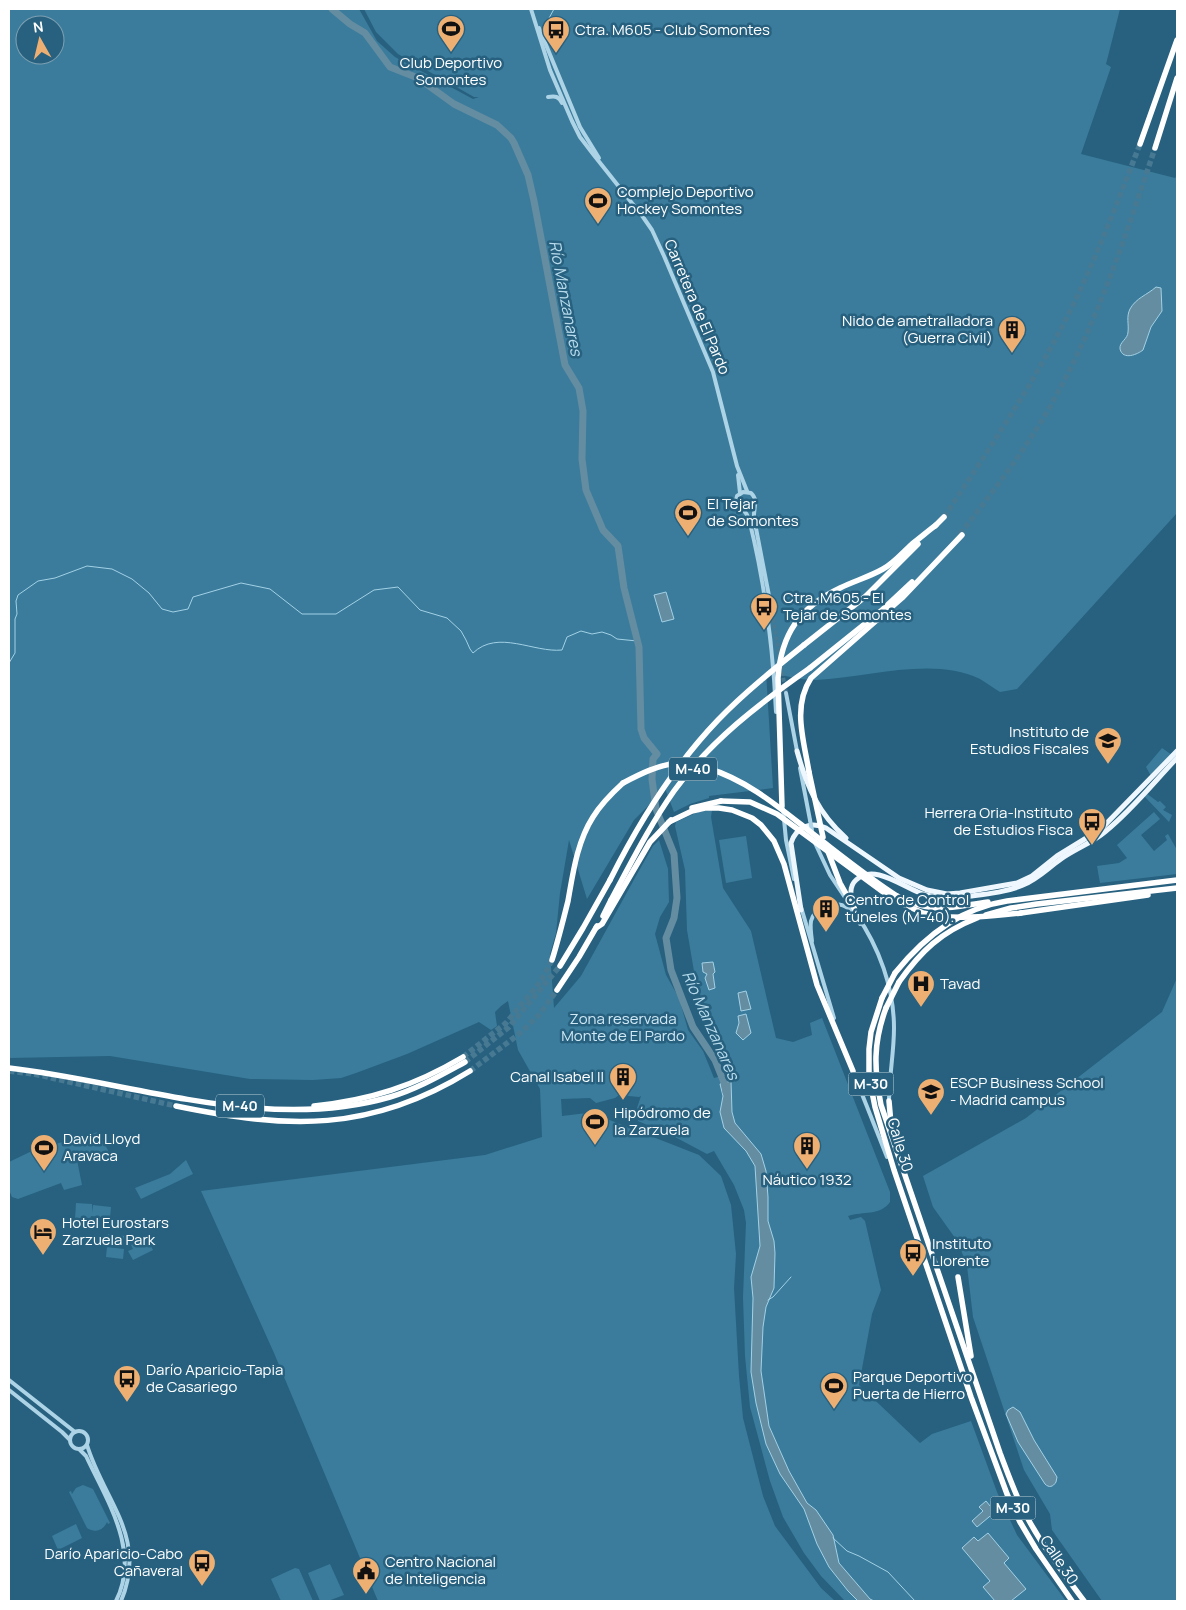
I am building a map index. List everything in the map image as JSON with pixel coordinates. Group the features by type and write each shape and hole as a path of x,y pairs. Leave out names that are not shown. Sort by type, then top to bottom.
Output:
{"highway":[{"path":"1140,144 1177,40"},
{"path":"1155,148 1177,78"},
{"name":"M-40","path":"560,966 584,928 644,816 694,747 718,719 743,696 866,596 944,517"},
{"path":"782,806 778,678 779,661 790,630 800,616 814,603 840,588 888,566 936,525"},
{"name":"M-40","path":"557,990 613,900 655,820 675,790 702,758 728,731 749,713 810,668 881,611 961,534 902,598 816,673 806,685 800,707 802,730 823,837 832,867 854,908"},
{"path":"552,960 561,934 579,850 592,818 603,803 623,783 647,771 678,763 691,764 728,775 763,795 896,898 927,908 942,909 987,902 1000,902"},
{"path":"613,900 650,842 669,822 681,813 704,804 721,801 750,802 770,810 790,821 896,898 923,913 938,916 958,918 1021,913 1177,889"},
{"path":"669,822 692,811 705,808 720,808 732,810 752,818 768,833 779,850 784,864 817,985 853,1071"},
{"name":"Calle 30","path":"1072,1601 1020,1522 993,1460 894,1170 875,1107 870,1078 869,1049 882,998 895,973 910,954 931,935 954,919 1000,902 1177,880"},
{"name":"Calle 30","path":"1084,1601 1042,1542 1027,1517 1006,1468 982,1402 881,1105 875,1062 878,1034 886,1008 899,982 915,960 937,939 959,925 976,918 1020,906 1177,889"},
{"name":"M-40","path":"9,1068 200,1101 278,1110 332,1109 391,1097 439,1077 464,1059"},
{"name":"M-40","path":"176,1106 267,1122 300,1123 332,1121 394,1108 422,1097 470,1071"},
{"path":"888,1101 892,1134"},
{"path":"887,1157 894,1170"},
{"path":"958,1277 969,1352 981,1386 982,1402"},
{"path":"957,1366 965,1380"}],"main road":[{"path":"797,751 810,791 825,816 837,830 872,859"},
{"path":"801,910 791,843 795,834 809,825 822,826 904,881 933,892 960,893 1017,883 1032,876 1056,856 1086,839 1107,824 1177,751"},
{"path":"857,915 851,891 855,881 868,874 879,874 921,894 945,898 972,896 1025,885 1062,858 1104,833 1177,758"}],"street":[{"name":"Carretera de El Pardo","path":"531,9 550,70 580,137 652,230 664,256 718,386 737,466 740,494"},
{"name":"Carretera de El Pardo","path":"531,9 580,127 607,170"},
{"path":"558,87 562,90 580,127"},
{"path":"548,97 554,96 561,100 572,121"},
{"name":"Carretera de El Pardo","path":"737,466 747,491"},
{"path":"770,602 753,508 756,502 754,495 747,491 737,496 736,504 749,519 752,530 770,630 782,806 789,857 801,910 836,1027 887,1157"},
{"path":"744,511 753,508"},
{"path":"786,693 812,830 818,851 830,876 857,915 880,958 892,1003 894,1046 888,1101"},
{"path":"814,956 810,930 811,920 814,914 825,906 830,904 841,905 849,909 867,932"},
{"path":"9,1380 75,1432 83,1432 87,1436 87,1445 121,1518 128,1540 129,1574 121,1601"},
{"path":"9,1390 62,1432 69,1439 73,1448 80,1450 86,1456 116,1520 123,1540 124,1573 116,1601"},
{"path":"69,1439 75,1432"},
{"path":"80,1450 87,1445"}],"green space":[{"name":"Zona reservada Monte de El Pardo","path":"9,9 359,9 377,41 395,57 473,99 479,97 474,97 398,54 376,32 364,9 1120,9 1106,64 1111,67 1081,154 1175,178 1177,176 1177,513 1017,689 1000,692 980,679 961,672 941,669 899,670 816,680 766,672 773,788 709,796 709,798 674,812 663,783 663,791 634,820 587,899 569,840 560,893 556,933 550,954 554,1008 581,976 653,846 659,840 668,869 669,902 660,917 655,934 666,975 679,998 688,1030 703,1051 714,1078 729,1074 696,983 687,930 685,870 675,826 676,822 698,812 712,810 711,817 723,888 751,931 776,1038 793,1042 812,1035 810,1023 822,1018 890,1192 890,1202 881,1209 848,1216 850,1220 861,1217 865,1221 881,1290 872,1314 859,1385 920,1443 932,1434 971,1421 997,1492 1017,1535 1066,1601 845,1601 821,1576 804,1553 783,1517 770,1481 750,1407 745,1356 743,1297 746,1223 744,1210 734,1185 714,1151 707,1154 675,1137 638,1121 637,1108 641,1096 619,1095 615,1098 596,1103 590,1098 561,1099 562,1116 587,1113 602,1117 699,1155 721,1176 731,1205 736,1254 734,1288 743,1418 763,1496 775,1526 821,1588 835,1601 378,1601 274,1353 201,1191 485,1155 542,1137 540,1089 518,1050 508,1001 495,1012 497,1026 491,1030 479,1022 407,1054 341,1078 313,1080 250,1079 110,1056 9,1058"},
{"path":"1162,748 1172,755 1151,776 1146,767"},
{"path":"1146,793 1166,807 1163,810 1172,815 1169,822 1144,796"},
{"path":"1154,812 1160,819 1141,835 1154,851 1167,840 1165,836 1168,834 1177,850 1177,874 1100,883 1097,866 1119,863 1127,858 1117,845"},
{"path":"746,836 752,878 726,883 719,840"},
{"path":"1177,978 1177,1601 1102,1601 1052,1530 1050,1514 1024,1470 973,1317 967,1266 958,1242 933,1207 923,1176 1026,1118 1162,1012"},
{"name":"David Lloyd Aravaca","path":"98,1132 110,1154 77,1160 82,1185 64,1190 61,1183 18,1199 12,1197 9,1190 9,1162 34,1150"},
{"path":"186,1160 193,1174 141,1199 135,1188 170,1174"},
{"path":"76,1203 92,1204 92,1213 93,1205 111,1207 110,1218 91,1216 90,1220 75,1219"},
{"path":"108,1234 125,1236 124,1245 107,1244"},
{"path":"146,1237 153,1250 133,1260 128,1251 133,1249 131,1245"},
{"path":"107,1247 124,1249 123,1259 106,1257"},
{"path":"83,1485 93,1489 110,1523 108,1524 107,1522 98,1530 87,1528 69,1492 71,1491 72,1494 76,1488"},
{"path":"76,1524 82,1538 58,1550 52,1536"},
{"path":"330,1564 344,1595 328,1601 320,1601 308,1573"},
{"path":"295,1568 299,1569 313,1601 281,1601 271,1579"}],"shaded area":[{"path":"1156,287 1161,288 1162,311 1151,327 1143,350 1134,355 1124,355 1120,347 1128,334 1130,309 1138,299"},
{"path":"666,592 674,619 662,622 654,595"},
{"path":"713,962 715,988 709,990 705,978 707,974 703,972 702,963"},
{"path":"746,991 751,1009 741,1011 738,993"},
{"path":"746,1014 751,1033 743,1040 736,1033 739,1023 738,1016"},
{"path":"731,1081 732,1112 735,1123 761,1154 766,1171 768,1221 774,1241 774,1288 766,1307 761,1371 769,1426 789,1471 807,1503 816,1510 833,1535 839,1563 870,1599 874,1601 858,1601 829,1567 817,1544 804,1509 780,1474 766,1444 751,1372 753,1298 751,1277 760,1246 755,1166 746,1151 724,1128 720,1112 723,1096 720,1084"},
{"path":"1013,1407 1020,1412 1034,1440 1057,1477 1056,1482 1052,1486 1045,1484 1018,1442 1006,1414"},
{"path":"986,1501 995,1512 977,1527 972,1521 983,1511 979,1507"},
{"path":"988,1533 1009,1558 1004,1563 1026,1589 1011,1601 995,1601 983,1587 990,1581 962,1548 974,1537 978,1541"}],"waterway":[{"name":"Río Manzanares","path":"332,9 350,24 365,33 390,67 418,78 454,104 497,125 511,138 528,175 565,365 579,388 583,411 582,459 586,490 603,530 618,546 624,588 639,647 641,729 644,738 657,754 653,759 652,779 656,809 674,854 677,898 674,918 666,938 671,970 693,1027 715,1060 726,1092"},
{"path":"547,26 554,9"},
{"path":"9,663 15,653 15,619 18,595 38,581 55,578 87,566 112,569 132,579 149,593 162,609 173,612 188,609 193,597 241,583 270,589 302,614 336,614 374,590 398,587 420,610 447,618 461,631 473,653 483,646 505,642 551,650 562,650 567,637 581,631 592,634 602,632 617,639 637,641"},
{"path":"768,1300 791,1277"},
{"path":"833,1538 847,1551 888,1572 915,1601"}],"tunnel":[{"path":"944,517 1014,410 1062,328 1093,261 1140,144"},
{"path":"960,534 1024,448 1057,394 1100,304 1155,148"},
{"path":"770,601 780,659"},
{"path":"781,666 786,693"},
{"path":"463,1057 506,1023 541,981 552,960"},
{"path":"465,1062 509,1027 560,966"},
{"path":"470,1071 519,1034 539,1015 557,990"},
{"path":"9,1071 34,1074 176,1106"}],"place":[{"name":"Club Deportivo Somontes","path":"451,53"},
{"name":"Ctra. M605 - Club Somontes","path":"556,54"},
{"name":"Complejo Deportivo Hockey Somontes","path":"598,225"},
{"name":"Nido de ametralladora (Guerra Civil)","path":"1012,354"},
{"name":"El Tejar de Somontes","path":"688,537"},
{"name":"Ctra. M605 - El Tejar de Somontes","path":"764,631"},
{"name":"Instituto de Estudios Fiscales","path":"1108,765"},
{"name":"Herrera Oria-Instituto de Estudios Fisca","path":"1092,846"},
{"name":"Centro de Control túneles (M-40).","path":"826,933"},
{"name":"Tavad","path":"921,1008"},
{"name":"Canal Isabel II","path":"623,1101"},
{"name":"ESCP Business School - Madrid campus","path":"931,1116"},
{"name":"Hipódromo de la Zarzuela","path":"595,1146"},
{"name":"Náutico 1932","path":"807,1170"},
{"name":"David Lloyd Aravaca","path":"44,1172"},
{"name":"Hotel Eurostars Zarzuela Park","path":"43,1256"},
{"name":"Instituto Llorente","path":"913,1277"},
{"name":"Darío Aparicio-Tapia de Casariego","path":"127,1403"},
{"name":"Parque Deportivo Puerta de Hierro","path":"834,1410"},
{"name":"Darío Aparicio-Cabo Cañaveral","path":"202,1587"},
{"name":"Centro Nacional de Inteligencia","path":"366,1595"}]}
